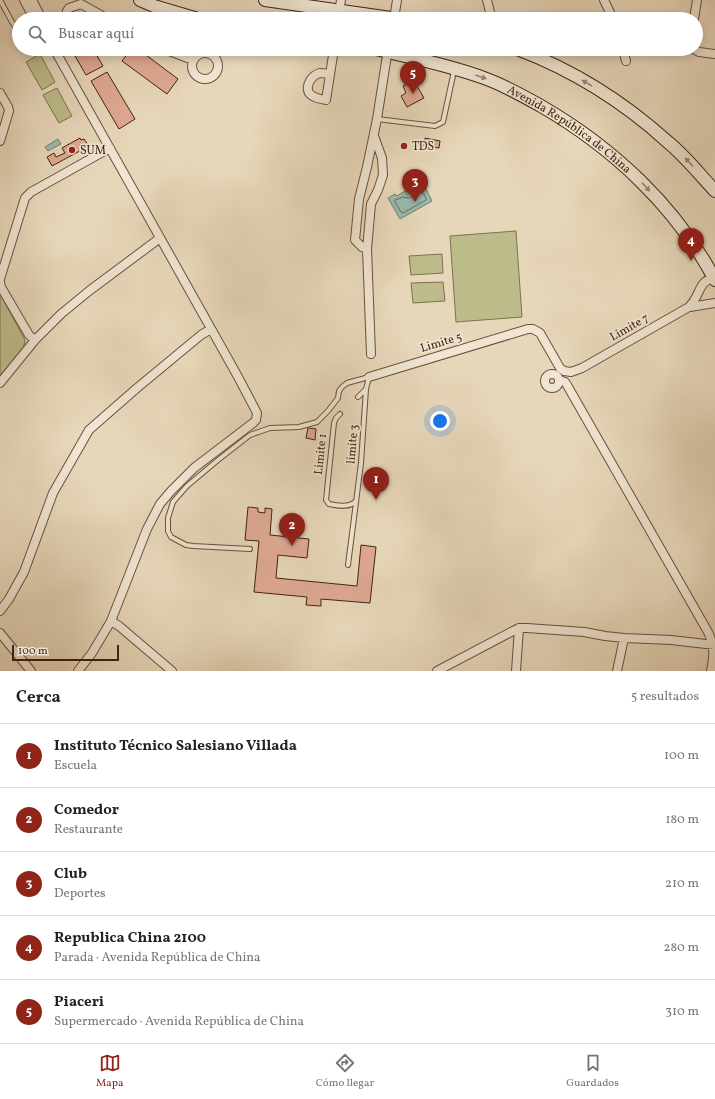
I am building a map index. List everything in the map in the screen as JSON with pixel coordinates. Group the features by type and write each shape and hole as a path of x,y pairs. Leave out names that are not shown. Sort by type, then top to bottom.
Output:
{"main road":[{"path":"140,0 174,12"},
{"path":"265,0 351,12"},
{"name":"Avenida República de China","path":"408,56 455,68 485,78 524,96 565,120 609,153 638,179 672,216 715,278"},
{"path":"532,56 572,74 612,98 650,126 686,159 715,191"}],"street":[{"path":"395,12 397,0"},
{"path":"487,0 490,12"},
{"path":"604,0 610,12"},
{"path":"695,12 697,0"},
{"path":"28,1 31,12"},
{"path":"28,1 37,12"},
{"path":"67,12 69,8 81,4 95,12"},
{"path":"703,52 715,54"},
{"path":"58,56 257,413 256,420 253,423 194,468 160,504 147,529 111,621 92,653 78,671"},
{"path":"183,56 194,60"},
{"path":"199,56 194,60 192,67 195,75 203,79 207,79 214,75 217,67 216,59 213,56"},
{"path":"330,74 333,56"},
{"path":"367,249 362,247 355,240 355,235 359,199 377,118 383,56"},
{"path":"625,56 626,61"},
{"path":"0,93 9,111 0,139"},
{"path":"371,354 367,249 371,204 383,175 382,158 374,136"},
{"path":"35,340 29,335 1,287 0,281 25,198 31,192 110,148"},
{"path":"0,383 35,340 61,314 160,238"},
{"path":"689,307 695,301 703,284 706,281 715,278"},
{"path":"689,307 715,303"},
{"name":"Limite 7","path":"558,365 564,371 571,372 582,368 689,307"},
{"path":"0,611 9,599 24,572 53,493 89,430 201,335 211,329"},
{"name":"Limite 5","path":"369,377 528,329 538,331 543,337 558,365"},
{"path":"559,380 565,382 567,385 708,632 714,644 714,655 711,671"},
{"path":"111,621 119,626 172,671"},
{"path":"437,671 503,635 519,628 584,632 624,638 714,644"},
{"path":"516,671 519,628"},
{"path":"0,633 31,671"},
{"path":"617,671 624,638"}],"lane":[{"path":"0,0 12,22"},
{"path":"377,118 436,126 439,125 443,122 455,68"},
{"path":"250,549 186,545 171,537 168,531 168,518 173,502 187,486 250,435 270,428 299,427 317,422 338,398 339,391 342,387 347,383 369,377"},
{"name":"limite 3","path":"348,565 361,463 366,389 369,377"},
{"path":"358,397 366,389"},
{"name":"Limite 1","path":"340,414 334,423 326,498 329,504 335,505 350,506 356,501"}],"green space":[{"path":"36,56 41,56 55,82 42,90 26,62"},
{"path":"57,88 72,116 59,123 43,95"},
{"path":"516,231 522,317 456,322 450,236"},
{"path":"442,254 443,273 411,275 409,256"},
{"path":"443,282 445,301 413,303 411,283"},
{"path":"0,294 25,342 23,348 0,376"}],"water":[{"path":"58,139 61,144 48,151 45,147"},
{"path":"424,185 432,201 400,219 388,198 395,194 397,196 405,191 407,195"}],"building":[{"path":"75,56 97,56 103,66 86,75"},
{"path":"126,56 147,56 178,79 167,94 122,61"},
{"path":"107,72 135,119 119,129 91,81"},
{"path":"410,82 413,88 417,86 424,98 407,107 401,96 406,93 403,86"},
{"name":"SUM","path":"80,138 81,140 84,139 89,146 52,166 47,157 54,153 56,157 65,153 62,148"},
{"path":"425,138 440,141 439,148 424,146"},
{"path":"308,428 316,429 315,440 306,438"},
{"path":"248,507 258,508 258,512 265,513 265,508 272,509 270,535 309,539 307,558 278,555 276,578 357,586 361,545 376,547 370,603 321,599 321,606 306,605 307,597 254,592 259,541 245,540"}],"place":[{"name":"Piaceri","path":"413,94"},
{"name":"TDS","path":"404,146"},
{"name":"SUM","path":"72,150"},
{"name":"Club","path":"415,202"},
{"name":"Republica China 2100","path":"691,261"},
{"name":"Instituto Técnico Salesiano Villada","path":"376,500"},
{"name":"Comedor","path":"292,546"}]}
